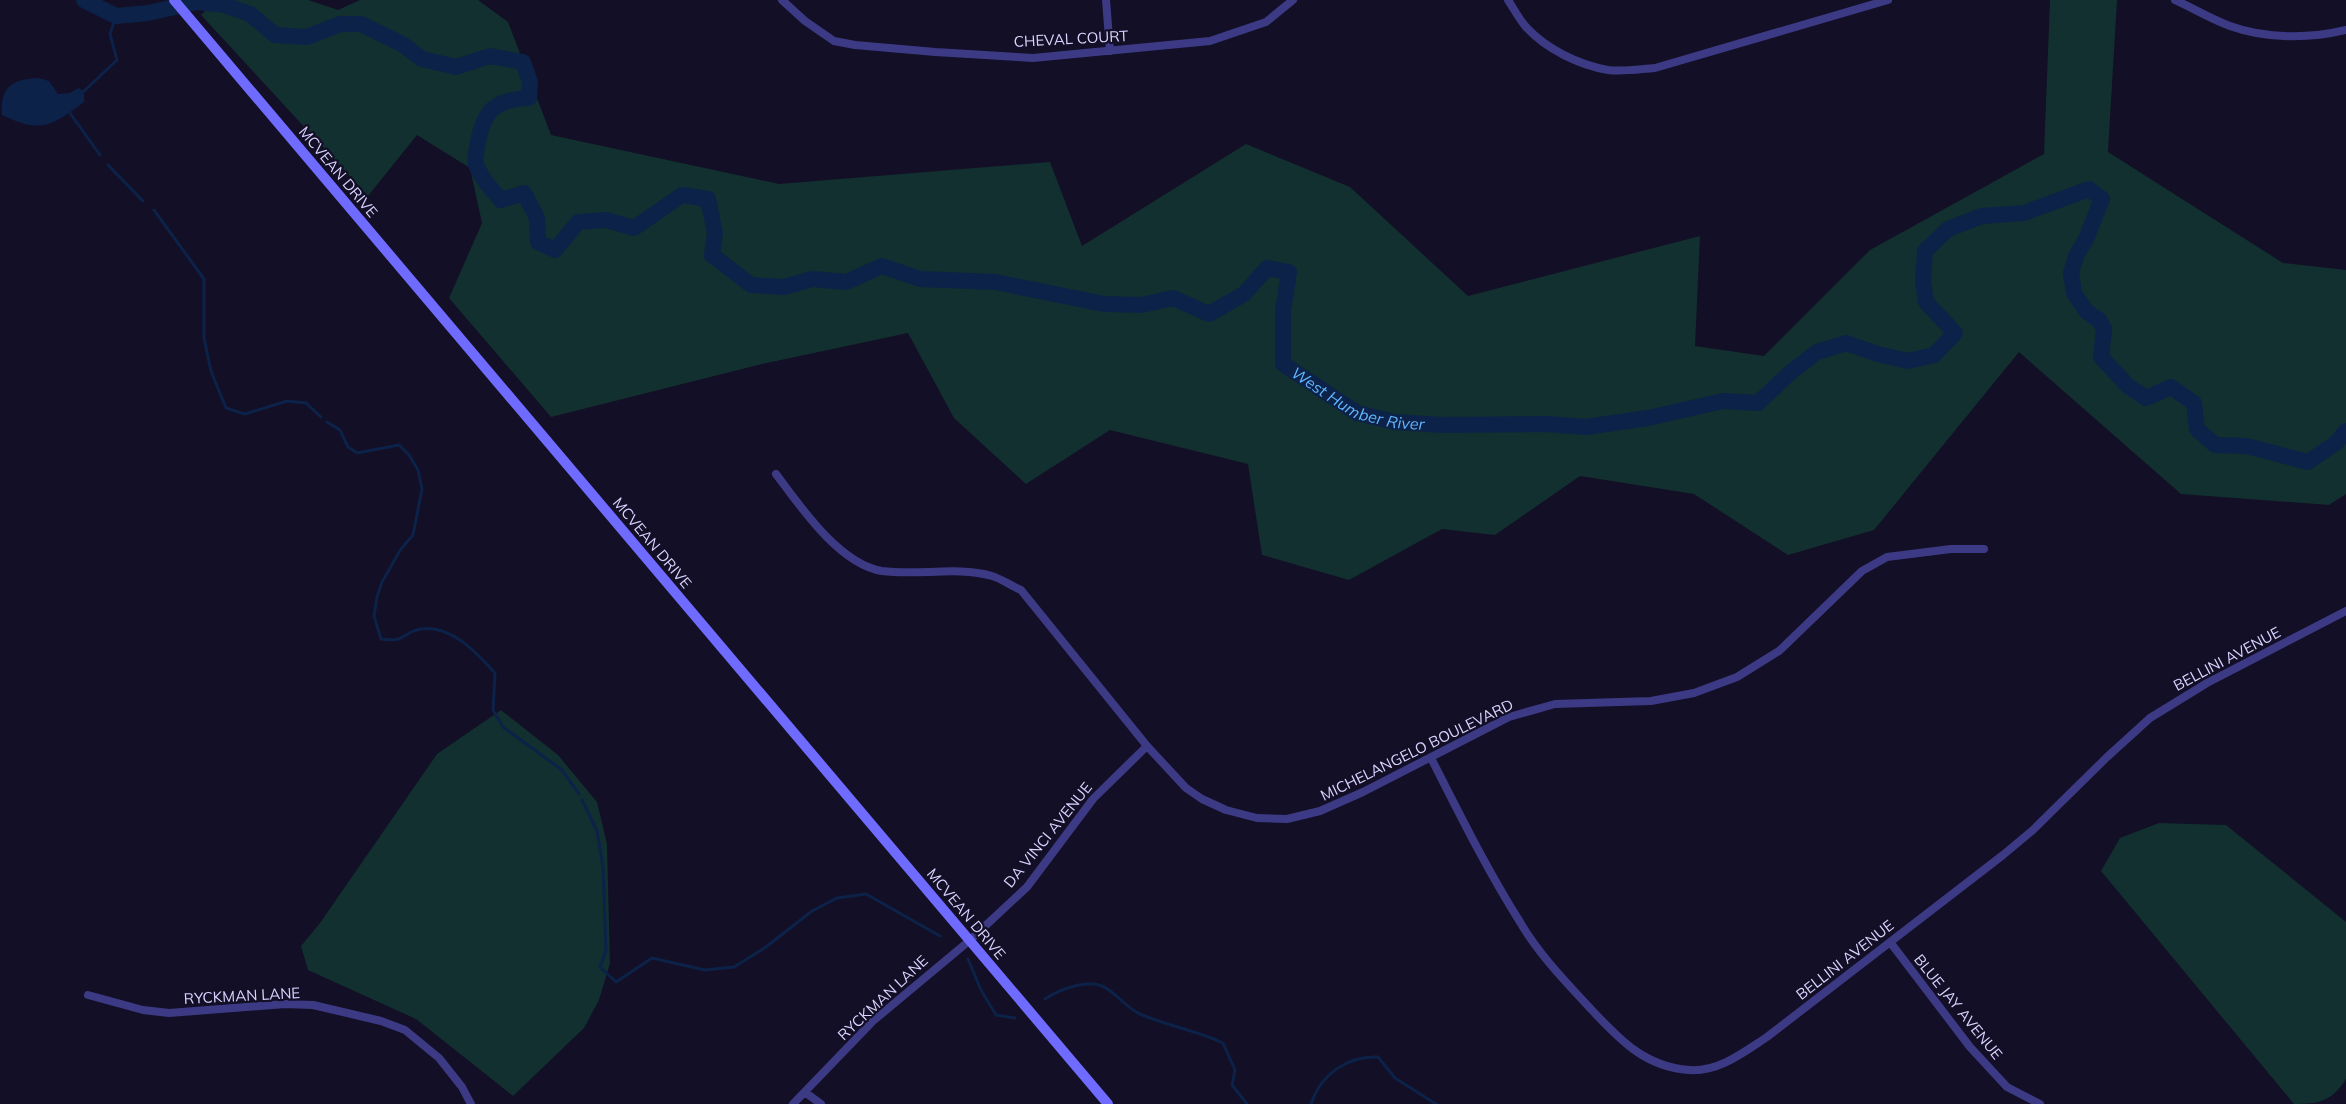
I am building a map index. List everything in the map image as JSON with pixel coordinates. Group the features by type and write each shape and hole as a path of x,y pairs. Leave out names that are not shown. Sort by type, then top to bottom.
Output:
{"main road":[{"name":"MCVEAN DRIVE","path":"174,0 1108,1104"}],"street":[{"name":"CHEVAL COURT","path":"782,0 805,21 834,41 855,45 1033,58 1210,41 1266,22 1293,0"},
{"path":"1106,0 1110,51"},
{"path":"1508,0 1526,27 1560,54 1608,70 1629,70 1655,68 1888,0"},
{"path":"2175,0 2231,26 2254,32 2295,37 2326,35 2346,30"},
{"name":"MICHELANGELO BOULEVARD","path":"776,474 813,522 840,548 858,561 880,570 964,572 993,576 1020,590 1046,619 1147,746 1186,788 1202,799 1226,810 1257,818 1279,819 1320,811 1431,758 1509,717 1555,704 1651,701 1694,693 1737,677 1779,651 1862,571 1887,557 1951,549 1984,549"},
{"name":"BELLINI AVENUE","path":"1431,758 1473,840 1521,924 1564,980 1606,1026 1632,1050 1659,1063 1690,1070 1716,1067 1739,1056 1767,1037 2033,830 2150,718 2206,682 2346,611"},
{"name":"DA VINCI AVENUE","path":"969,941 1027,887 1093,799 1147,746"},
{"name":"RYCKMAN LANE","path":"793,1104 873,1021 969,941"},
{"name":"BLUE JAY AVENUE","path":"1890,942 1970,1047 2007,1087 2040,1104"},
{"name":"RYCKMAN LANE","path":"88,995 143,1010 169,1013 285,1004 313,1005 381,1021 405,1030 439,1058 462,1087 471,1104"},
{"path":"806,1093 821,1104"}],"green space":[{"path":"216,0 308,0 338,10 360,0 478,0 508,22 551,135 779,184 1050,162 1082,246 1246,144 1350,187 1468,296 1700,236 1695,346 1764,356 1870,250 2044,154 2050,0 2117,0 2108,152 2283,263 2346,270 2346,494 2329,505 2181,494 2019,352 1874,530 1788,555 1694,494 1580,476 1495,535 1442,529 1349,580 1262,555 1248,464 1110,430 1026,484 954,418 908,333 762,364 551,417 449,298 482,223 470,168 417,135 368,196 201,15"},
{"path":"501,710 558,755 597,802 607,844 610,963 599,1000 584,1028 513,1096 416,1019 308,970 301,946 320,923 437,754"},
{"path":"2159,823 2226,825 2346,922 2346,1079 2330,1097 2318,1102 2294,1104 2101,871 2120,838"}],"water":[{"path":"38,78 49,81 58,94 70,93 78,88 84,91 84,102 63,117 46,125 27,124 2,115 3,98 10,86 21,80"}],"waterway":[{"name":"West Humber River","path":"84,0 116,16 148,13 197,2 224,5 250,14 275,35 307,37 340,24 361,24 402,44 422,59 456,67 490,56 523,62 530,82 529,98 500,104 488,114 481,131 475,163 490,188 501,200 524,193 537,218 538,242 555,250 578,222 606,220 634,228 682,195 708,199 715,233 712,255 751,285 784,287 812,279 846,282 882,266 920,279 995,282 1104,304 1141,305 1173,298 1209,314 1244,294 1267,268 1289,272 1283,311 1283,364 1357,413 1395,422 1441,425 1546,424 1586,427 1648,418 1723,401 1758,403 1791,372 1817,352 1846,343 1908,361 1934,355 1955,333 1926,302 1923,281 1925,251 1948,229 1982,216 2024,213 2089,189 2102,199 2086,239 2076,256 2071,273 2074,293 2087,312 2099,320 2104,329 2101,357 2128,386 2146,398 2171,387 2194,403 2197,429 2215,445 2247,446 2308,462 2336,443 2346,431"},
{"path":"82,93 117,60 110,34 116,16"},
{"path":"70,113 100,155"},
{"path":"108,165 143,201"},
{"path":"154,210 204,279 204,338 211,371 226,408 245,414 287,401 306,403 321,417"},
{"path":"327,422 340,430 348,447 357,453 399,445 409,455 418,470 422,489 413,535 401,549 382,582 377,597 374,616 381,639 396,640 415,630 432,629 443,631 472,649 495,673 493,710 503,727 562,770 579,794"},
{"path":"582,800 597,831 603,867 606,951 600,967 616,982 652,958 705,970 734,967 766,947 812,911 837,898 866,894 940,936"},
{"path":"968,959 981,990 996,1015 1015,1018"},
{"path":"1045,999 1073,986 1096,984 1112,992 1140,1014 1223,1043 1235,1070 1232,1085 1247,1104"},
{"path":"1311,1104 1321,1084 1337,1069 1356,1060 1378,1057 1395,1078 1436,1104"}]}
